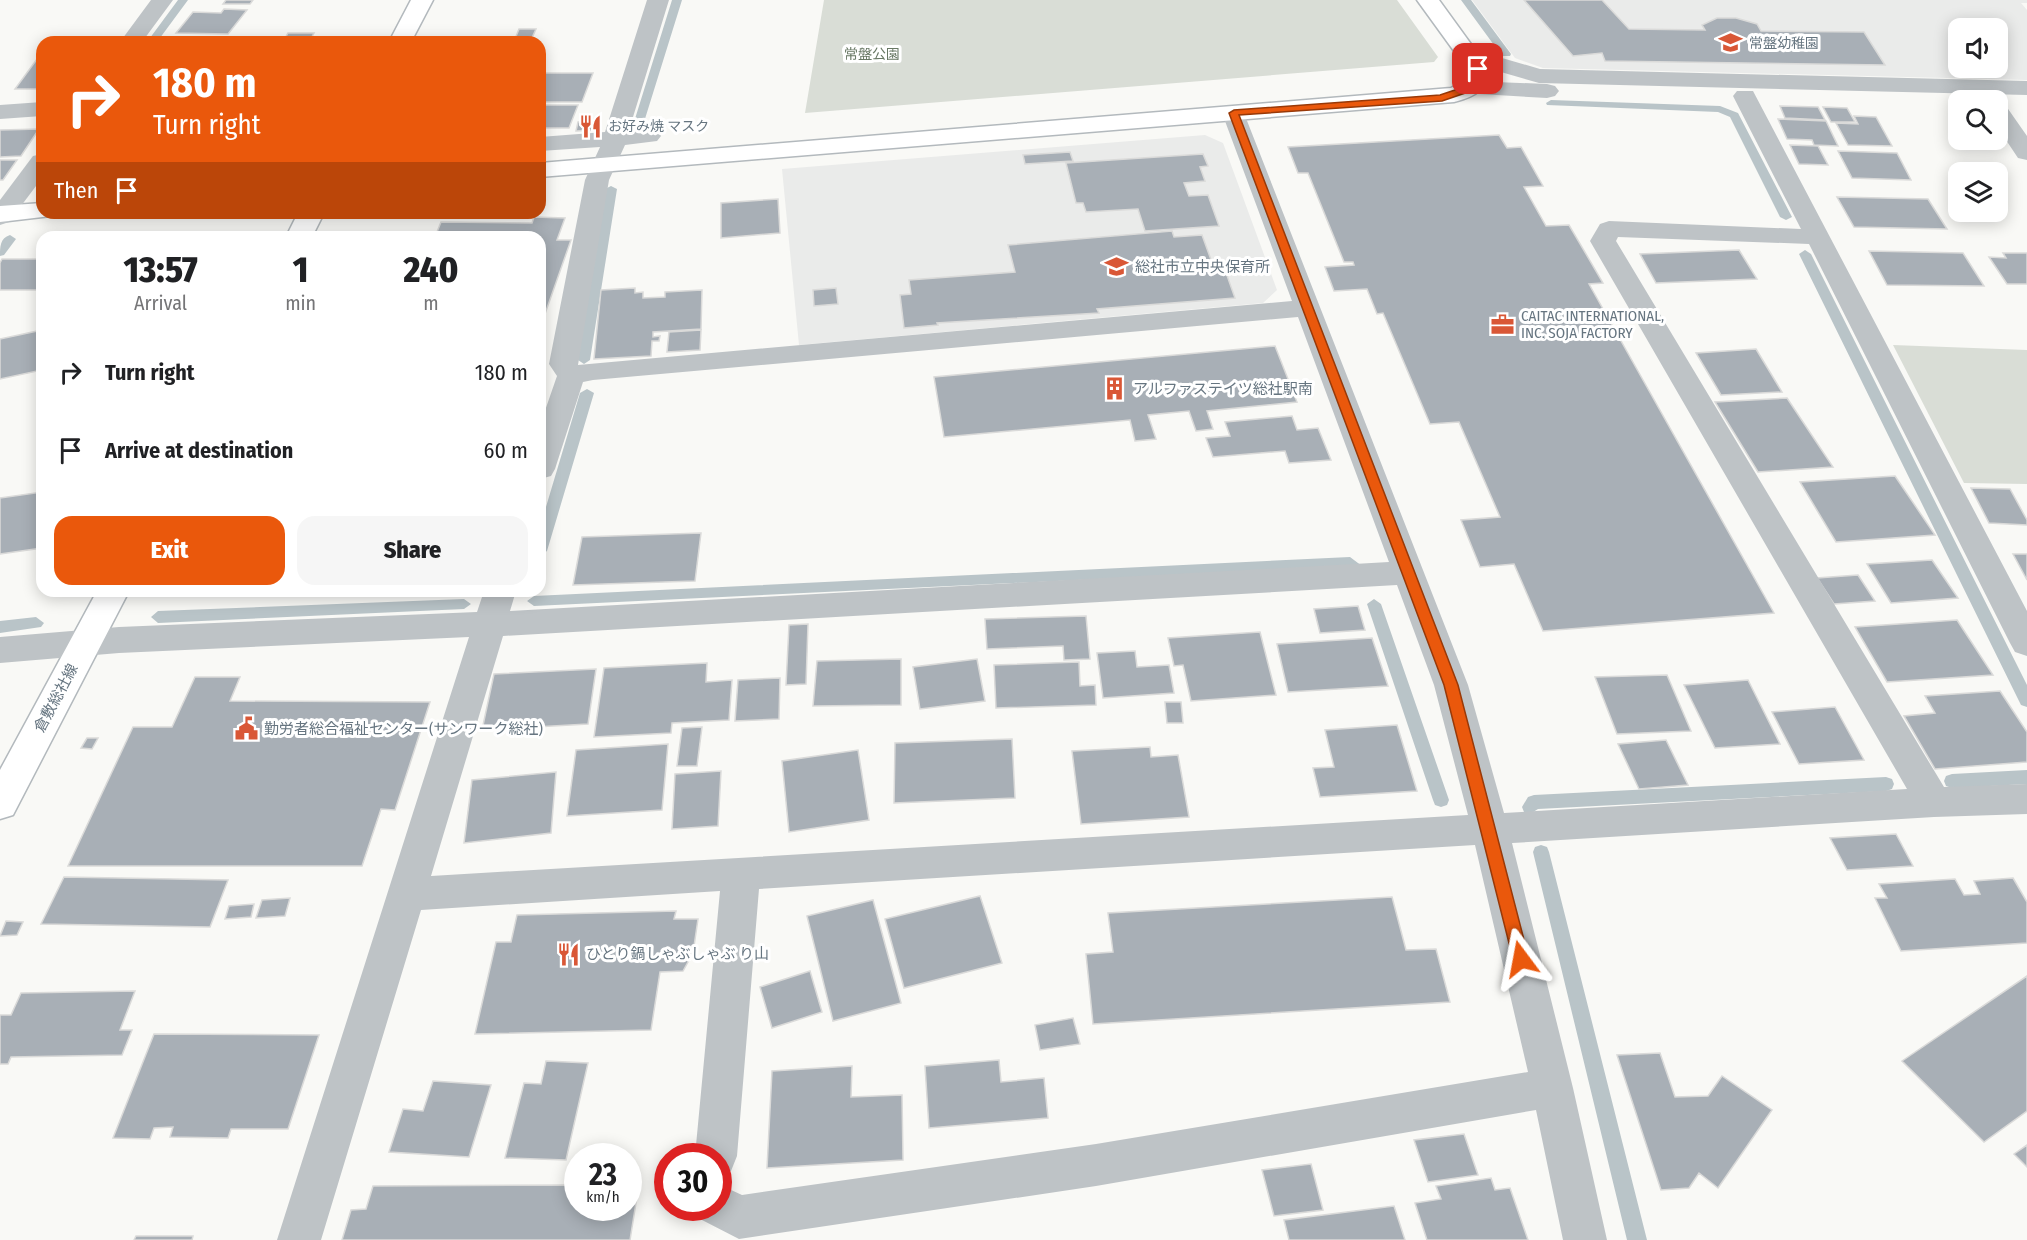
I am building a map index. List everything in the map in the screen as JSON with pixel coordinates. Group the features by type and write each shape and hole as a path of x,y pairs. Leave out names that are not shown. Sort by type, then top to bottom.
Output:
{"street":[{"path":"135,36 162,0"},
{"path":"403,36 422,0"},
{"path":"571,376 563,364 597,180 615,138 658,0"},
{"path":"1428,0 1478,69 1479,78 1471,88"},
{"path":"1502,65 1539,76 2027,88"},
{"path":"546,169 1442,98 1471,88 1948,99"},
{"path":"1745,96 2027,643"},
{"path":"2008,101 2027,101"},
{"path":"0,112 36,109"},
{"path":"1234,113 1451,685 1490,830 1552,1088 1585,1240"},
{"path":"2008,125 2027,153"},
{"path":"546,144 649,136"},
{"path":"1,215 32,187"},
{"path":"1,215 36,212"},
{"path":"1816,237 1609,229 1603,241 1934,802"},
{"path":"571,376 593,371 1308,308"},
{"path":"546,451 571,376"},
{"path":"0,650 494,607 1409,573"},
{"name":"倉敷総社線","path":"0,804 109,597"},
{"path":"299,1240 494,607"},
{"path":"407,894 1934,802 2027,799"},
{"path":"717,1143 741,874"},
{"path":"732,1214 739,1218 1096,1166 1552,1088"}],"shaded area":[{"name":"常盤幼稚園","path":"1472,0 2027,0 2027,3 2021,3 2027,10 2027,80 1543,68 1515,58"},
{"path":"1205,135 1223,143 1277,290 1263,303 799,345 782,169"}],"green space":[{"name":"常盤公園","path":"824,0 1397,0 1438,57 1434,62 805,113"},
{"path":"1893,345 2027,350 2027,484 1964,483"}],"building":[{"path":"226,0 253,0 250,4 223,4"},
{"path":"1524,0 1602,0 1629,29 1705,30 1702,25 1717,18 1736,18 1757,24 1761,31 1864,32 1885,65 1605,61 1602,53 1573,56"},
{"path":"224,9 247,10 228,34 176,33 193,12 221,13"},
{"path":"519,29 536,29 533,36 516,36"},
{"path":"288,33 314,33 312,36 286,36"},
{"path":"36,60 36,89 15,89"},
{"path":"546,73 593,73 582,102 546,102"},
{"path":"546,105 578,105 569,128 546,128"},
{"path":"1780,106 1818,107 1825,120 1785,118"},
{"path":"1823,107 1847,108 1855,122 1831,122"},
{"path":"1854,116 1876,117 1892,146 1848,145 1836,123 1858,124"},
{"path":"1778,119 1826,121 1838,146 1814,145 1812,140 1787,139"},
{"path":"601,121 599,130 576,131 578,122"},
{"path":"36,129 36,134 21,156 0,157 0,130"},
{"path":"1499,135 1507,148 1521,147 1543,186 1524,187 1546,226 1569,225 1603,283 1589,284 1774,613 1543,631 1514,564 1480,567 1461,520 1500,517 1459,422 1430,424 1383,313 1377,314 1367,289 1334,291 1325,267 1354,265 1353,262 1344,262 1308,173 1298,173 1288,147"},
{"path":"1790,145 1818,146 1828,165 1799,164"},
{"path":"1838,151 1897,153 1911,180 1852,178"},
{"path":"1070,152 1073,161 1025,164 1023,155"},
{"path":"1203,154 1208,166 1200,167 1205,181 1184,183 1189,196 1208,195 1219,226 1145,231 1138,209 1086,212 1083,203 1076,203 1066,163"},
{"path":"0,160 17,160 3,180 0,180"},
{"path":"1837,197 1928,199 1947,229 1854,227"},
{"path":"778,199 780,233 721,238 721,203"},
{"path":"565,218 557,240 571,240 546,311 546,231 437,231 441,222 532,223 533,219"},
{"path":"1172,231 1174,237 1202,235 1214,268 1224,267 1235,298 1097,309 1099,313 937,323 938,325 904,328 900,295 911,294 909,280 1015,272 1008,245"},
{"path":"1739,250 1757,279 1656,283 1640,254"},
{"path":"1869,251 1963,253 1984,286 1887,285"},
{"path":"2003,253 2027,253 2027,284 2007,284 1989,257 2006,258"},
{"path":"2,259 36,259 36,290 0,290"},
{"path":"635,288 635,293 643,292 643,298 665,297 665,292 702,290 701,329 653,332 653,337 660,336 659,341 652,341 651,356 594,359 601,290"},
{"path":"836,288 838,304 814,306 813,290"},
{"path":"701,330 700,350 667,352 669,332"},
{"path":"36,331 36,371 0,379 0,339"},
{"name":"アルファステイツ総社駅南","path":"1275,346 1297,402 1207,411 1213,429 1196,431 1189,411 1148,415 1156,439 1135,441 1130,420 944,437 934,377"},
{"path":"1756,349 1782,392 1721,395 1696,353"},
{"path":"1787,398 1833,467 1758,472 1715,402"},
{"path":"1292,416 1297,430 1318,428 1331,460 1289,463 1285,451 1213,457 1206,438 1230,436 1225,422"},
{"path":"1895,476 1935,535 1836,542 1800,482"},
{"path":"1971,488 2010,489 2027,520 2027,525 1989,523"},
{"path":"36,493 36,549 0,554 0,498"},
{"path":"701,533 695,581 573,585 582,537"},
{"path":"2013,554 2027,554 2027,580"},
{"path":"1932,560 1958,598 1891,603 1867,564"},
{"path":"1858,575 1875,601 1834,604 1817,578"},
{"path":"1358,606 1365,630 1320,633 1314,609"},
{"path":"1086,616 1090,659 1064,660 1063,646 987,649 985,619"},
{"path":"1957,620 1993,675 1887,682 1855,627"},
{"path":"808,624 806,684 786,685 789,625"},
{"path":"1260,632 1276,695 1191,701 1183,665 1174,666 1168,638"},
{"path":"1372,638 1388,686 1288,692 1277,644"},
{"path":"1135,651 1137,667 1169,665 1174,693 1103,698 1097,653"},
{"path":"901,659 901,705 813,706 817,661"},
{"path":"977,659 985,701 920,709 913,667"},
{"path":"1079,662 1080,686 1095,685 1096,705 996,708 994,665"},
{"path":"707,663 706,682 732,680 729,720 672,723 671,733 594,737 604,668"},
{"path":"596,669 588,724 482,730 494,674"},
{"path":"1667,675 1691,731 1617,734 1595,677"},
{"path":"195,677 240,677 230,701 430,702 395,810 381,809 362,866 68,866 133,727 172,727"},
{"path":"780,678 779,719 735,721 738,680"},
{"path":"1748,680 1780,744 1715,748 1684,685"},
{"path":"2000,691 2027,732 2027,762 1935,769 1904,716 1935,713 1925,696"},
{"path":"1165,702 1181,702 1183,723 1167,723"},
{"path":"1835,707 1864,760 1799,764 1772,712"},
{"path":"1397,725 1417,791 1320,797 1313,768 1334,767 1325,730"},
{"path":"702,727 697,766 677,766 682,728"},
{"path":"87,738 98,738 92,749 81,748"},
{"path":"1012,739 1015,798 894,803 895,743"},
{"path":"1666,740 1688,785 1639,789 1618,744"},
{"path":"668,744 662,810 567,816 576,750"},
{"path":"1150,747 1151,757 1178,755 1189,817 1081,824 1072,751"},
{"path":"858,750 869,820 789,832 782,761"},
{"path":"721,771 718,826 672,829 675,774"},
{"path":"556,772 551,833 464,843 472,780"},
{"path":"1896,834 1913,866 1847,870 1830,838"},
{"path":"64,877 228,880 210,927 41,924"},
{"path":"2013,878 2027,902 2027,943 1901,951 1875,898 1887,898 1879,884 1955,879 1964,895 1980,894 1974,881"},
{"path":"980,896 1002,963 904,988 885,919"},
{"path":"1392,897 1406,950 1436,949 1450,1002 1093,1024 1086,954 1113,952 1108,913"},
{"path":"290,898 285,916 256,918 262,900"},
{"path":"873,900 901,1003 833,1021 807,916"},
{"path":"254,904 251,917 225,919 229,906"},
{"path":"676,911 674,919 698,919 693,953 683,971 660,972 651,1030 475,1034 496,942 511,942 517,915"},
{"path":"6,921 23,922 17,935 0,936"},
{"path":"810,971 822,1012 772,1028 760,987"},
{"path":"2027,976 2027,1111 1984,1142 1902,1061"},
{"path":"135,991 120,1030 132,1030 122,1055 11,1057 8,1064 0,1064 0,1015 11,1015 21,993"},
{"path":"1073,1018 1080,1044 1040,1050 1035,1025"},
{"path":"154,1034 319,1035 288,1129 231,1129 228,1138 170,1137 173,1127 154,1128 150,1139 113,1138"},
{"path":"1660,1053 1675,1097 1708,1096 1722,1076 1772,1110 1718,1188 1699,1173 1689,1188 1661,1190 1617,1055"},
{"path":"999,1060 1001,1082 1044,1078 1048,1118 929,1128 925,1066"},
{"path":"546,1061 588,1063 570,1143 564,1143 564,1160 505,1158 524,1083 541,1084"},
{"path":"852,1066 851,1097 902,1095 903,1160 767,1168 772,1071"},
{"path":"433,1081 491,1085 469,1157 389,1152 403,1109 423,1111"},
{"path":"1464,1134 1478,1175 1428,1182 1414,1140"},
{"path":"2027,1145 2027,1167 2014,1154"},
{"path":"1311,1164 1323,1210 1274,1216 1262,1170"},
{"path":"1491,1178 1495,1190 1510,1188 1528,1240 1427,1240 1415,1203 1441,1199 1436,1186"},
{"path":"564,1185 564,1221 633,1221 630,1240 342,1240 351,1210 366,1209 373,1186"},
{"path":"1394,1206 1405,1240 1289,1240 1284,1220"},
{"path":"136,1236 193,1236 192,1240 134,1240"}],"waterway":[{"path":"156,36 183,0"},
{"path":"639,122 677,0"},
{"path":"1466,0 1506,54"},
{"path":"1551,103 1720,109 1734,115 1786,217"},
{"path":"584,360 611,189"},
{"path":"0,252 10,239"},
{"path":"1805,254 2027,701"},
{"path":"546,531 587,393"},
{"path":"534,601 1350,562 1355,566"},
{"path":"158,617 464,604"},
{"path":"1374,604 1441,800"},
{"path":"0,627 36,623"},
{"path":"1952,781 2027,777"},
{"path":"1530,807 1534,802 1886,784"},
{"path":"1541,852 1637,1240"}],"place":[{"name":"常盤幼稚園","path":"1731,43"},
{"name":"お好み焼 マスク","path":"590,126"},
{"name":"総社市立中央保育所","path":"1117,267"},
{"name":"CAITAC INTERNATIONAL, INC. SOJA FACTORY","path":"1503,325"},
{"name":"アルファステイツ総社駅南","path":"1115,389"},
{"name":"勤労者総合福祉センター(サンワーク総社)","path":"246,729"},
{"name":"ひとり鍋しゃぶしゃぶ り山","path":"568,954"}],"route":[{"path":"1478,69 1479,78 1471,88 1442,98 1234,113 1451,685 1490,830 1521,959"}]}
